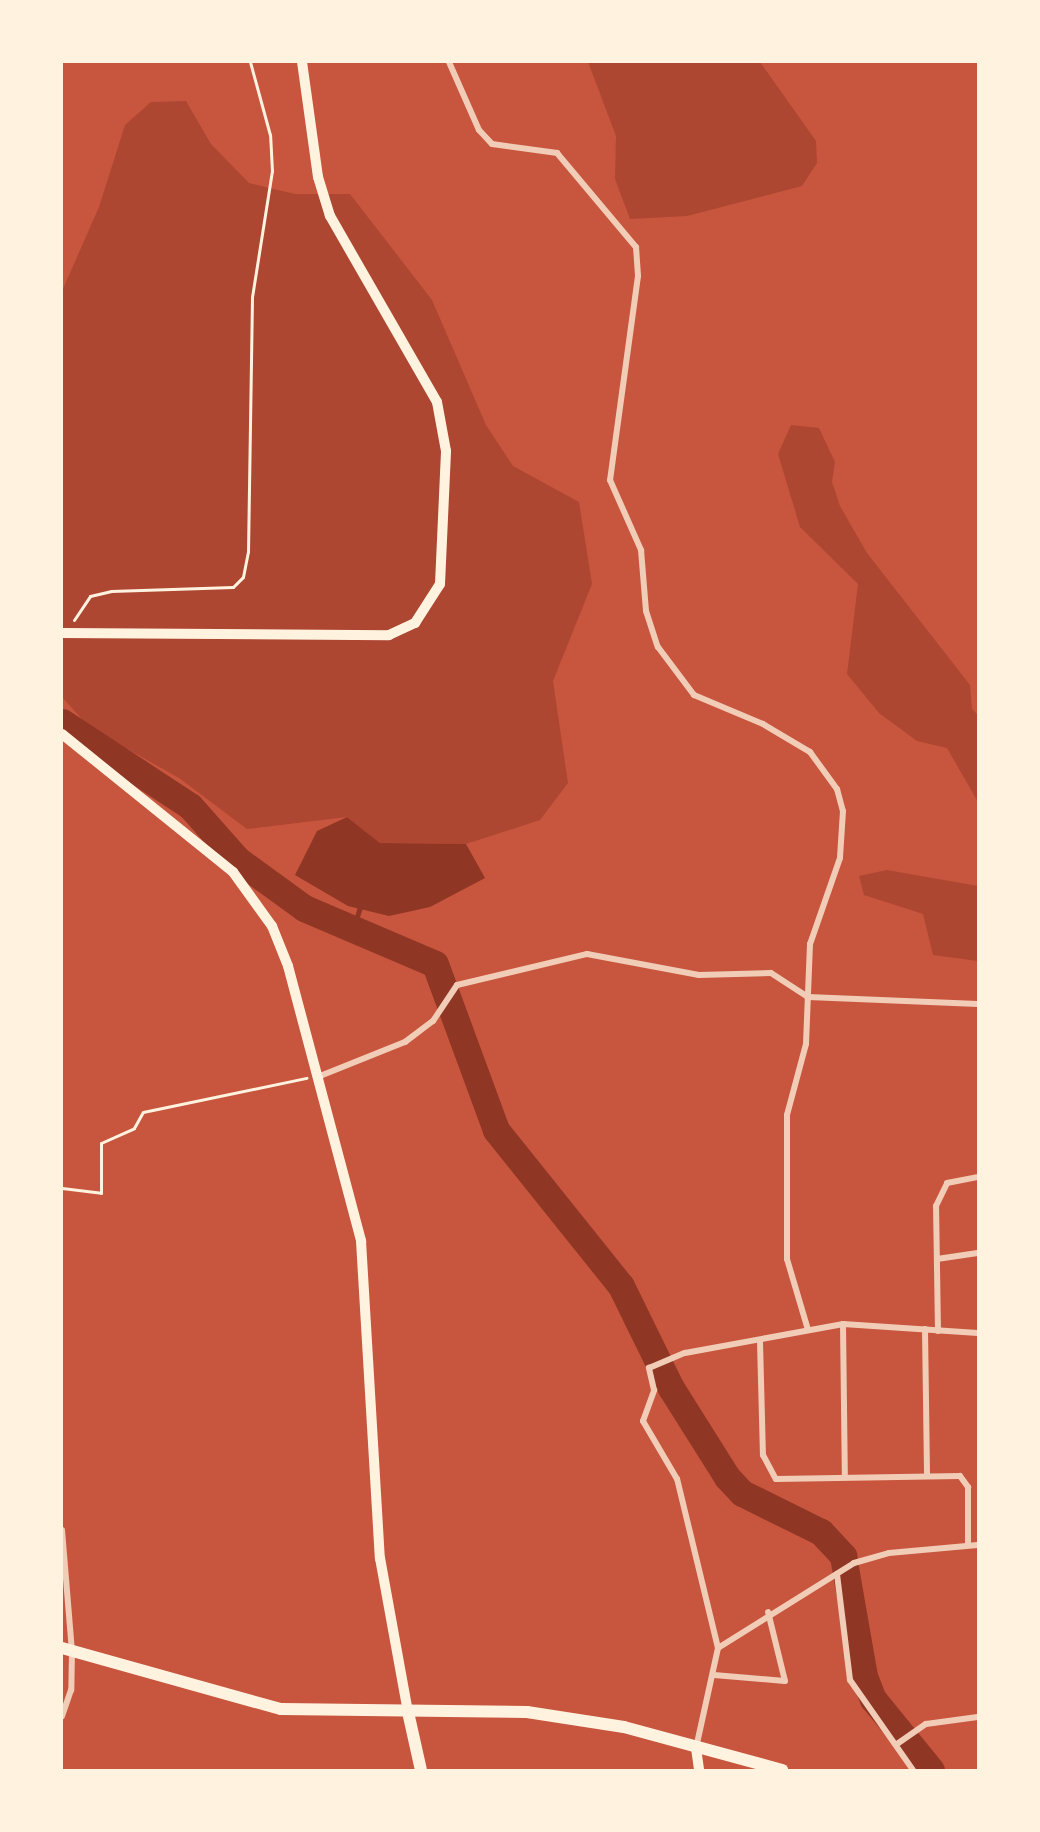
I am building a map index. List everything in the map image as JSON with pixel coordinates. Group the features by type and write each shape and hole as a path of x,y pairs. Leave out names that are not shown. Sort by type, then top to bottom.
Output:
{"main road":[{"path":"63,633 389,635 415,623 440,584 446,451 437,402 330,216 318,177 302,62"},
{"path":"62,734 210,848 254,897 288,966 320,1076 367,1281 380,1558 421,1770"},
{"path":"67,1649 281,1709 527,1712 624,1727 782,1770"},
{"path":"696,1748 699,1770"}],"street":[{"path":"449,62 479,130 492,144 557,153 636,247 638,276 610,459 614,499 640,550 651,631 682,685 810,752 837,789 844,833 810,944 803,1065 787,1115 786,1243 808,1330"},
{"path":"320,1076 405,1042 433,1020 444,998 458,985 574,956 605,954 699,975 771,973 808,997 978,1004"},
{"path":"938,1331 936,1206 947,1184 978,1177"},
{"path":"937,1259 978,1253"},
{"path":"843,1324 845,1477"},
{"path":"696,1748 714,1675 718,1648 677,1479 644,1421 654,1390 650,1368 669,1359 843,1324 978,1333"},
{"path":"925,1329 927,1476"},
{"path":"760,1342 768,1468 776,1479 791,1481 845,1477 960,1476 968,1487 968,1545"},
{"path":"62,1530 71,1690 62,1716"},
{"path":"718,1648 768,1612 854,1563 889,1553 978,1545"},
{"path":"837,1574 850,1680 898,1742 913,1770"},
{"path":"714,1675 785,1681 768,1612"},
{"path":"898,1742 913,1731 943,1720 978,1718"}],"path":[{"path":"63,633 90,596 233,587 243,577 248,552 252,297 272,171 270,135 250,62"},
{"path":"62,1188 101,1193 101,1143 134,1128 143,1112 320,1076"}],"shaded area":[{"path":"588,62 760,62 816,141 817,163 802,186 687,216 630,219 615,179 616,136"},
{"path":"186,101 211,144 249,183 295,194 350,194 432,300 486,425 513,466 579,502 592,584 553,681 568,783 540,820 466,844 380,843 347,817 247,829 179,778 90,728 62,697 62,291 99,207 125,125 151,102"},
{"path":"791,425 819,428 835,462 832,482 840,506 867,553 970,685 972,709 978,715 978,802 947,748 917,741 879,713 847,674 858,584 800,527 778,454"},
{"path":"347,817 380,843 466,844 485,878 430,907 389,916 348,906 295,875 317,831"},
{"path":"887,870 978,886 978,961 933,955 923,914 864,895 859,876"}],"waterway":[{"path":"62,722 190,806 238,860 304,908 435,964 496,1130 621,1286 671,1388 727,1477 742,1493 821,1532 843,1556 864,1676 873,1699 931,1770"},
{"path":"353,930 361,904"}]}
